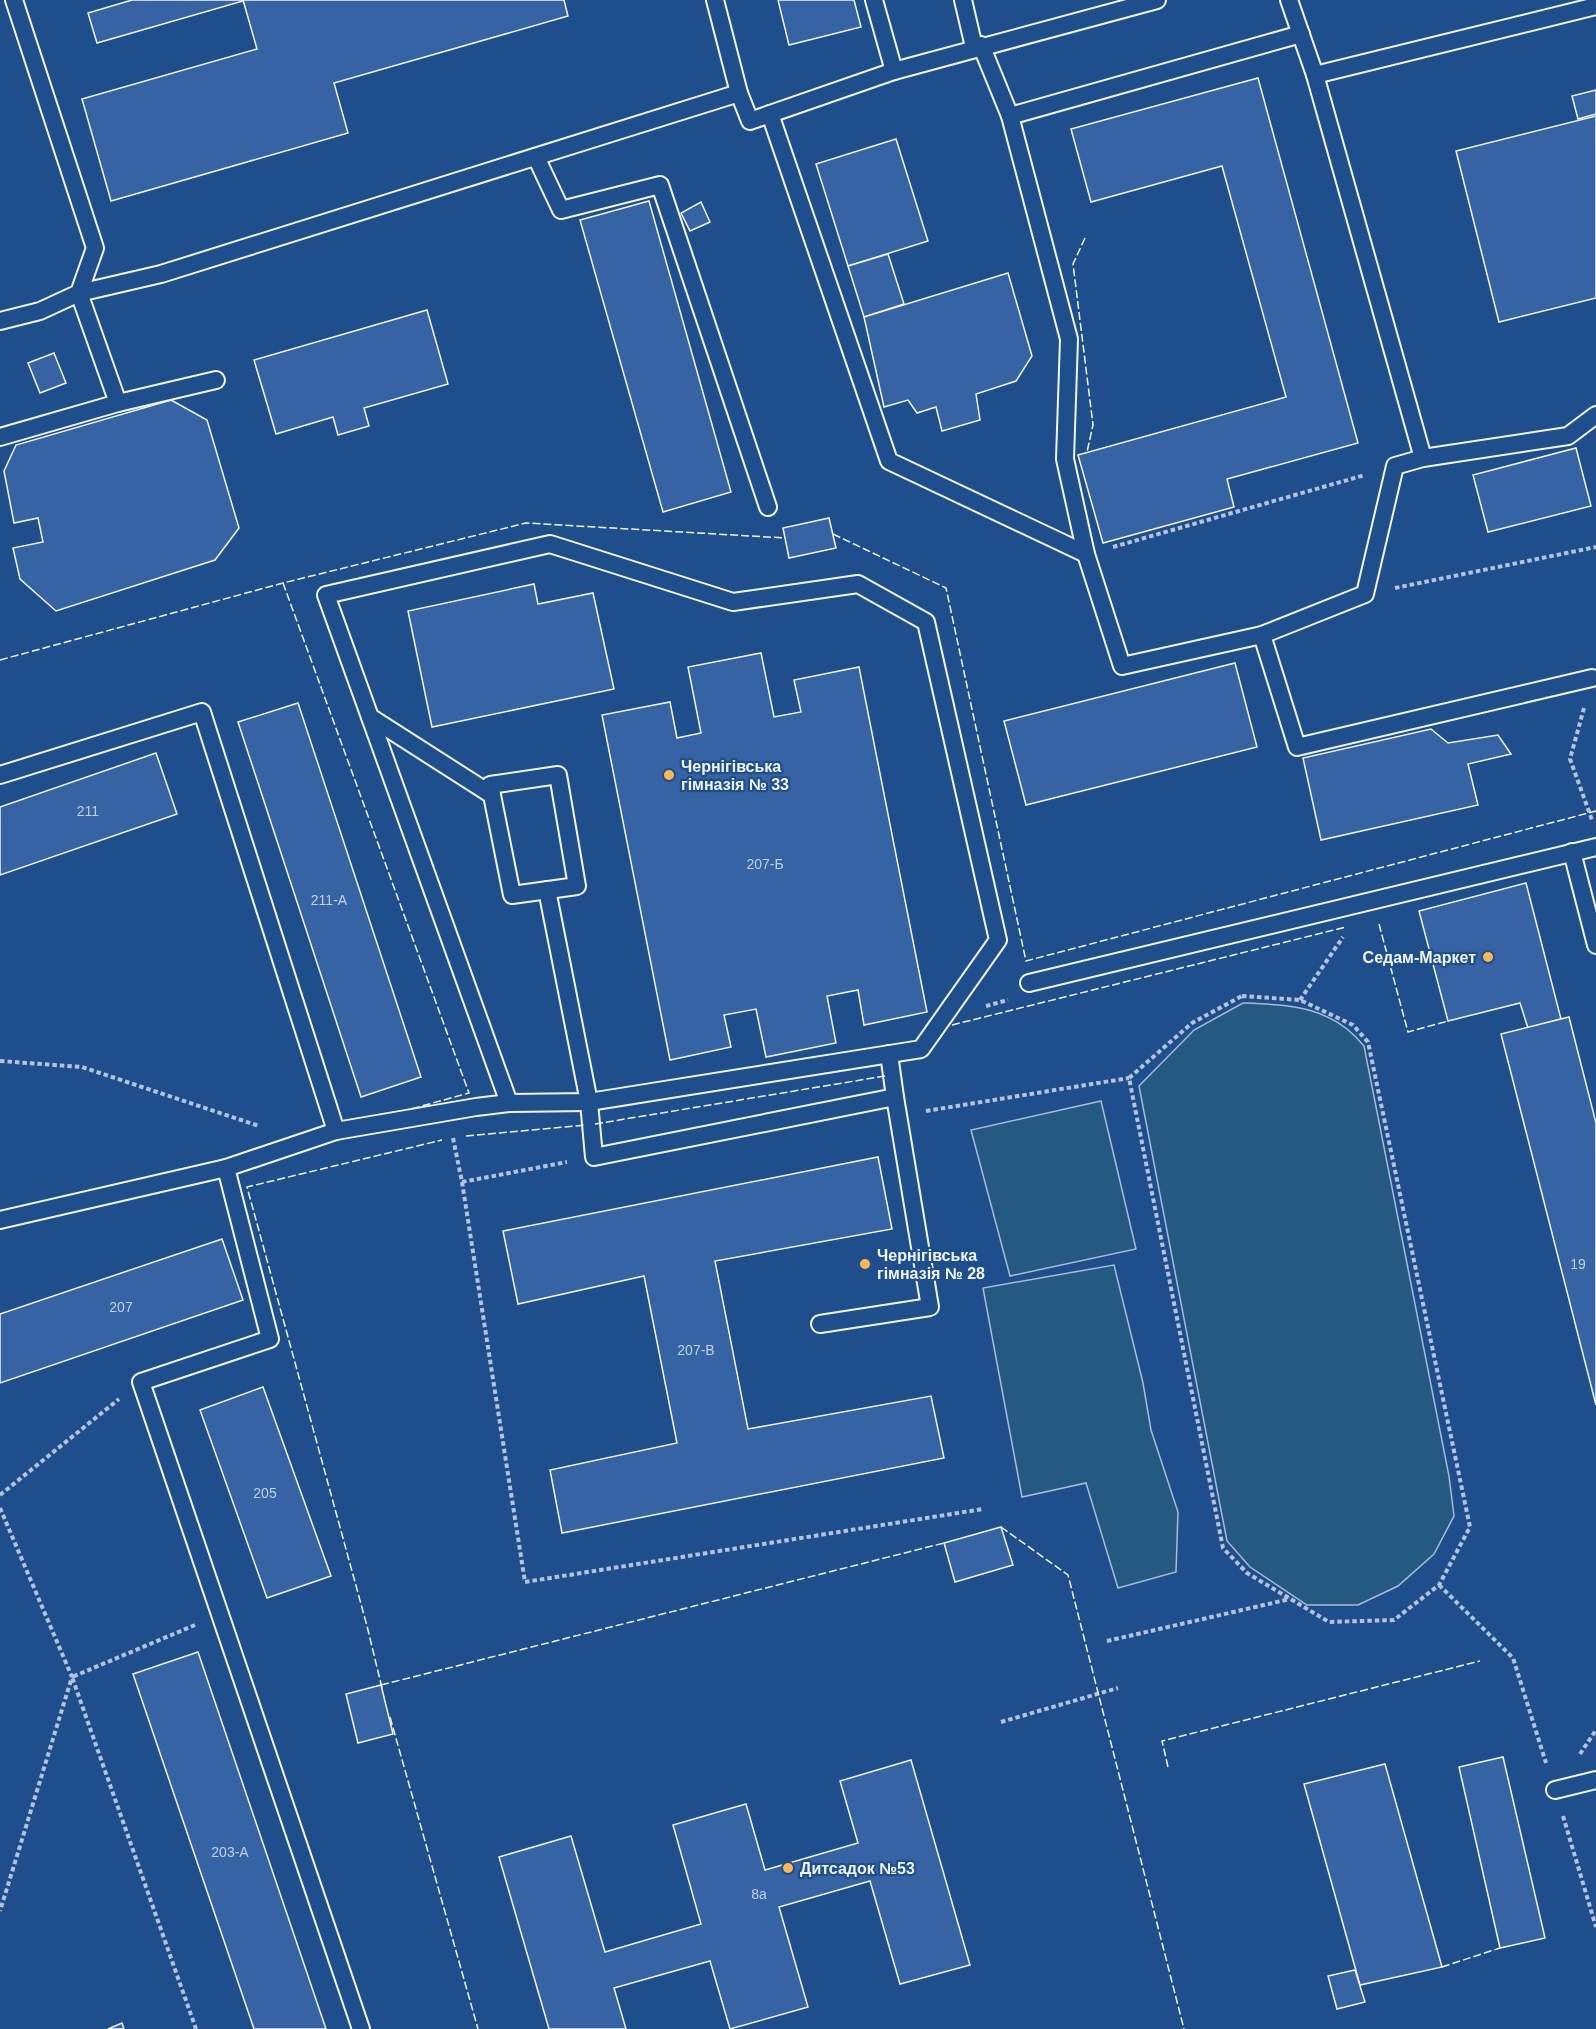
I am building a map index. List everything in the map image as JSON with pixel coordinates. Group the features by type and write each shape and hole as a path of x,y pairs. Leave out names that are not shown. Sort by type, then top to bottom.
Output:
{"lane":[{"path":"14,0 95,248 80,292 118,403"},
{"path":"714,0 739,93 750,121 894,71 978,46 1157,0"},
{"path":"874,0 894,71"},
{"path":"963,0 978,46 1010,116 1069,339 1065,459 1086,554 1122,666 1262,635 1365,594 1395,466 1423,458 1568,436 1596,415"},
{"path":"1289,0 1315,75 1423,458"},
{"path":"1315,75 1596,6"},
{"path":"1010,116 1301,34"},
{"path":"0,321 40,311 80,292 161,274 739,93"},
{"path":"770,114 889,460 1086,554"},
{"path":"536,157 561,210 660,185 768,507"},
{"path":"0,437 118,403 216,380"},
{"path":"0,1220 226,1168 336,1131 448,1111 509,1103 589,1102 921,1049 998,940 926,622 858,584 733,602 550,544 326,595 509,1103"},
{"path":"1262,635 1297,747 1592,678"},
{"path":"0,775 202,712 336,1131"},
{"path":"370,717 492,795"},
{"path":"558,775 577,886 547,890 512,896 490,785 558,775"},
{"path":"1029,983 1596,847"},
{"path":"1572,852 1596,945"},
{"path":"547,890 589,1102 594,1157 895,1097"},
{"path":"820,1324 930,1307 889,1054"},
{"path":"226,1168 270,1339 141,1382 361,2029"},
{"path":"1555,1790 1596,1779"}],"path":[{"path":"1086,554 1395,466"},
{"path":"1365,594 1596,547"},
{"path":"1570,759 1593,822"},
{"path":"1300,1000 1346,934"},
{"path":"898,1115 1129,1078 1192,1023 1242,996 1300,1000 1353,1025 1368,1042 1470,1527 1439,1585 1394,1620 1329,1622 1247,1573 1223,1548 1129,1078"},
{"path":"0,1060 82,1067 304,1142"},
{"path":"448,1111 462,1182 525,1582 983,1509"},
{"path":"462,1182 594,1157"},
{"path":"0,1495 141,1382"},
{"path":"0,1508 72,1677 196,2029"},
{"path":"1439,1585 1513,1658 1596,1927"},
{"path":"1107,1641 1291,1599"},
{"path":"72,1677 220,1615"},
{"path":"0,1911 72,1677"},
{"path":"1001,1722 1118,1688"}],"shaded area":[{"path":"1243,1003 1294,1007 1324,1015 1352,1033 1364,1046 1449,1476 1454,1516 1434,1554 1398,1586 1358,1605 1307,1605 1250,1567 1227,1541 1139,1086 1194,1030"},
{"path":"1101,1101 1136,1249 1010,1276 971,1130"},
{"path":"1114,1265 1143,1383 1151,1430 1178,1512 1176,1572 1118,1588 1086,1483 1022,1497 983,1288"}],"building":[{"path":"132,0 243,1 97,43 88,13"},
{"path":"243,0 564,0 568,16 334,83 348,133 111,201 82,99 257,49"},
{"path":"778,0 854,0 861,27 789,45"},
{"path":"1258,78 1358,443 1227,479 1234,507 1103,543 1078,455 1286,397 1222,166 1091,202 1071,129"},
{"path":"1596,90 1596,114 1578,119 1572,96"},
{"path":"1596,116 1596,298 1499,322 1456,151"},
{"path":"896,139 928,241 848,266 816,164"},
{"path":"649,201 731,492 663,512 580,220"},
{"path":"701,202 710,222 690,231 681,213"},
{"path":"888,254 904,304 864,317 848,266"},
{"path":"1008,273 1032,356 1016,381 976,394 980,420 942,431 936,407 917,413 908,400 884,407 864,317"},
{"path":"427,310 448,384 364,408 369,426 338,435 333,417 276,434 254,360"},
{"path":"54,353 66,383 40,393 28,363"},
{"path":"171,400 207,420 239,528 215,560 56,611 20,579 13,548 43,542 38,518 14,523 4,471 16,445"},
{"path":"1576,448 1591,506 1488,532 1473,475"},
{"path":"829,518 836,548 789,558 783,528"},
{"path":"534,584 538,604 593,593 614,689 432,727 408,611"},
{"path":"761,653 774,717 801,712 794,680 859,667 927,1012 864,1025 858,990 827,996 836,1043 766,1057 756,1009 724,1015 731,1047 670,1060 602,715 670,702 677,738 701,733 688,667"},
{"path":"1235,663 1257,747 1026,805 1004,721"},
{"path":"298,703 421,1077 361,1097 238,722"},
{"path":"1431,729 1448,743 1498,735 1511,754 1468,764 1478,805 1321,840 1303,758"},
{"path":"156,753 177,814 0,875 0,807"},
{"name":"Седам-Маркет","path":"1526,883 1561,1019 1528,1028 1520,1003 1448,1021 1419,911"},
{"path":"1569,1017 1596,1123 1596,1405 1501,1034"},
{"path":"878,1157 892,1229 715,1261 748,1429 931,1396 944,1458 562,1533 550,1470 677,1443 644,1276 518,1304 503,1231"},
{"path":"222,1239 243,1300 0,1383 0,1314"},
{"path":"263,1387 331,1576 267,1598 200,1410"},
{"path":"1001,1527 1013,1565 955,1582 944,1543"},
{"path":"198,1652 326,2029 254,2029 133,1674"},
{"path":"381,1685 393,1734 358,1743 346,1694"},
{"path":"1503,1757 1545,1938 1500,1948 1459,1767"},
{"path":"911,1760 970,1965 900,1984 870,1881 779,1907 808,2007 730,2029 710,1961 614,1988 626,2029 549,2029 499,1857 571,1836 605,1952 701,1924 673,1825 746,1804 765,1870 858,1843 840,1781"},
{"path":"1385,1764 1442,1967 1360,1985 1304,1784"},
{"path":"1355,1970 1365,2002 1337,2009 1328,1976"},
{"path":"122,2023 124,2029 108,2029"}],"fence":[{"path":"1085,238 1073,264 1093,425 1087,452"},
{"path":"0,660 283,583 526,523 785,538"},
{"path":"833,534 946,588 1026,961 1596,811"},
{"path":"283,583 469,1093 411,1109"},
{"path":"1379,924 1408,1032 1448,1021"},
{"path":"952,1025 1346,927"},
{"path":"595,1124 885,1076"},
{"path":"466,1136 586,1125"},
{"path":"382,1688 247,1187 442,1140"},
{"path":"1001,1527 1068,1575 1184,2029"},
{"path":"381,1685 944,1543"},
{"path":"1168,1767 1162,1741 1480,1661"},
{"path":"390,1717 478,2029"},
{"path":"1442,1967 1500,1948"}],"place":[{"name":"Чернігівська гімназія № 33","path":"669,775"},
{"name":"Седам-Маркет","path":"1488,957"},
{"name":"Чернігівська гімназія № 28","path":"865,1264"},
{"name":"Дитсадок №53","path":"788,1868"}]}
